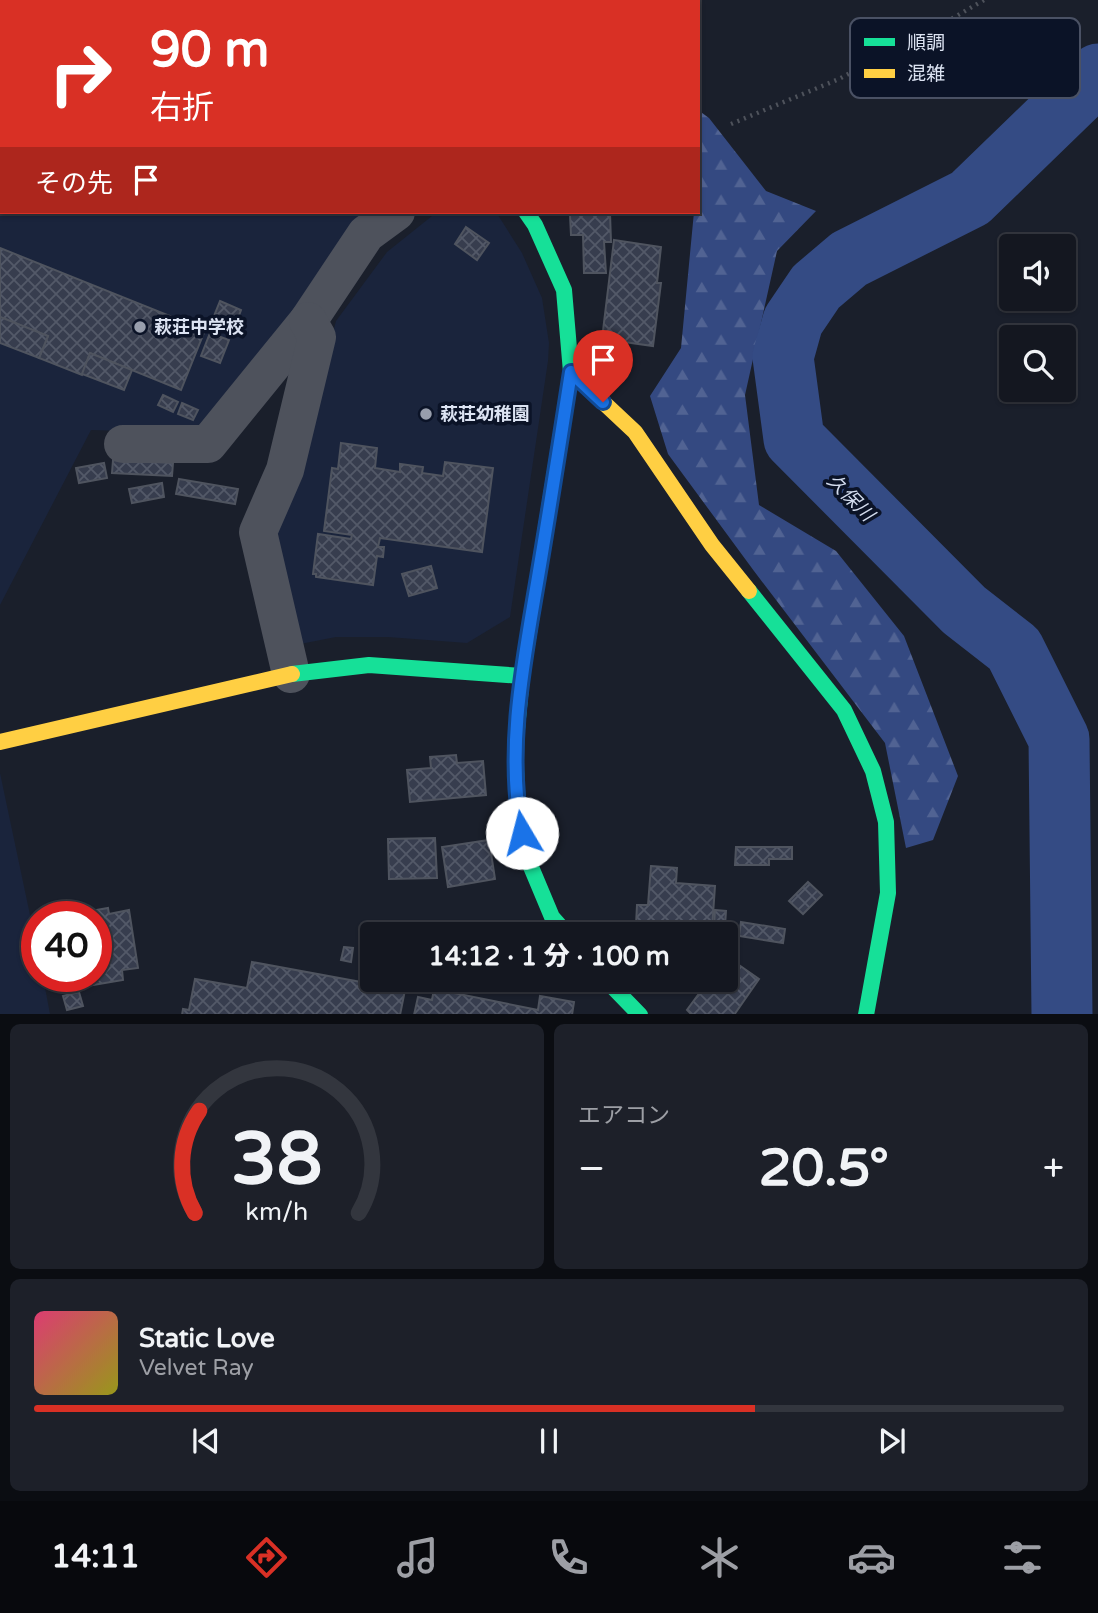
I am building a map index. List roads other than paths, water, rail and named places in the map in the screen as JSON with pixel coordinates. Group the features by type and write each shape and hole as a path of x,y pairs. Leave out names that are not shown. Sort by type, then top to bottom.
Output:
{"street":[{"path":"123,444 208,443 308,321 366,234 393,214"},
{"path":"527,214 564,290 571,372 522,676 515,750 518,810 526,855 556,922"},
{"path":"291,674 258,532 285,470 317,337 308,321"},
{"path":"571,372 635,432 712,545 844,710 873,771 886,822 888,893 866,1014"},
{"path":"0,742 291,674 369,665 522,676"},
{"path":"618,992 640,1014"}],"waterway":[{"name":"久保川","path":"1080,91 1098,74"},
{"name":"久保川","path":"1062,1014 1059,739 1014,649 964,610 794,439 783,357 793,321 816,287 849,259 970,198 1073,98"}],"place":[{"name":"萩荘中学校","path":"140,327"},
{"name":"萩荘幼稚園","path":"426,414"}]}
